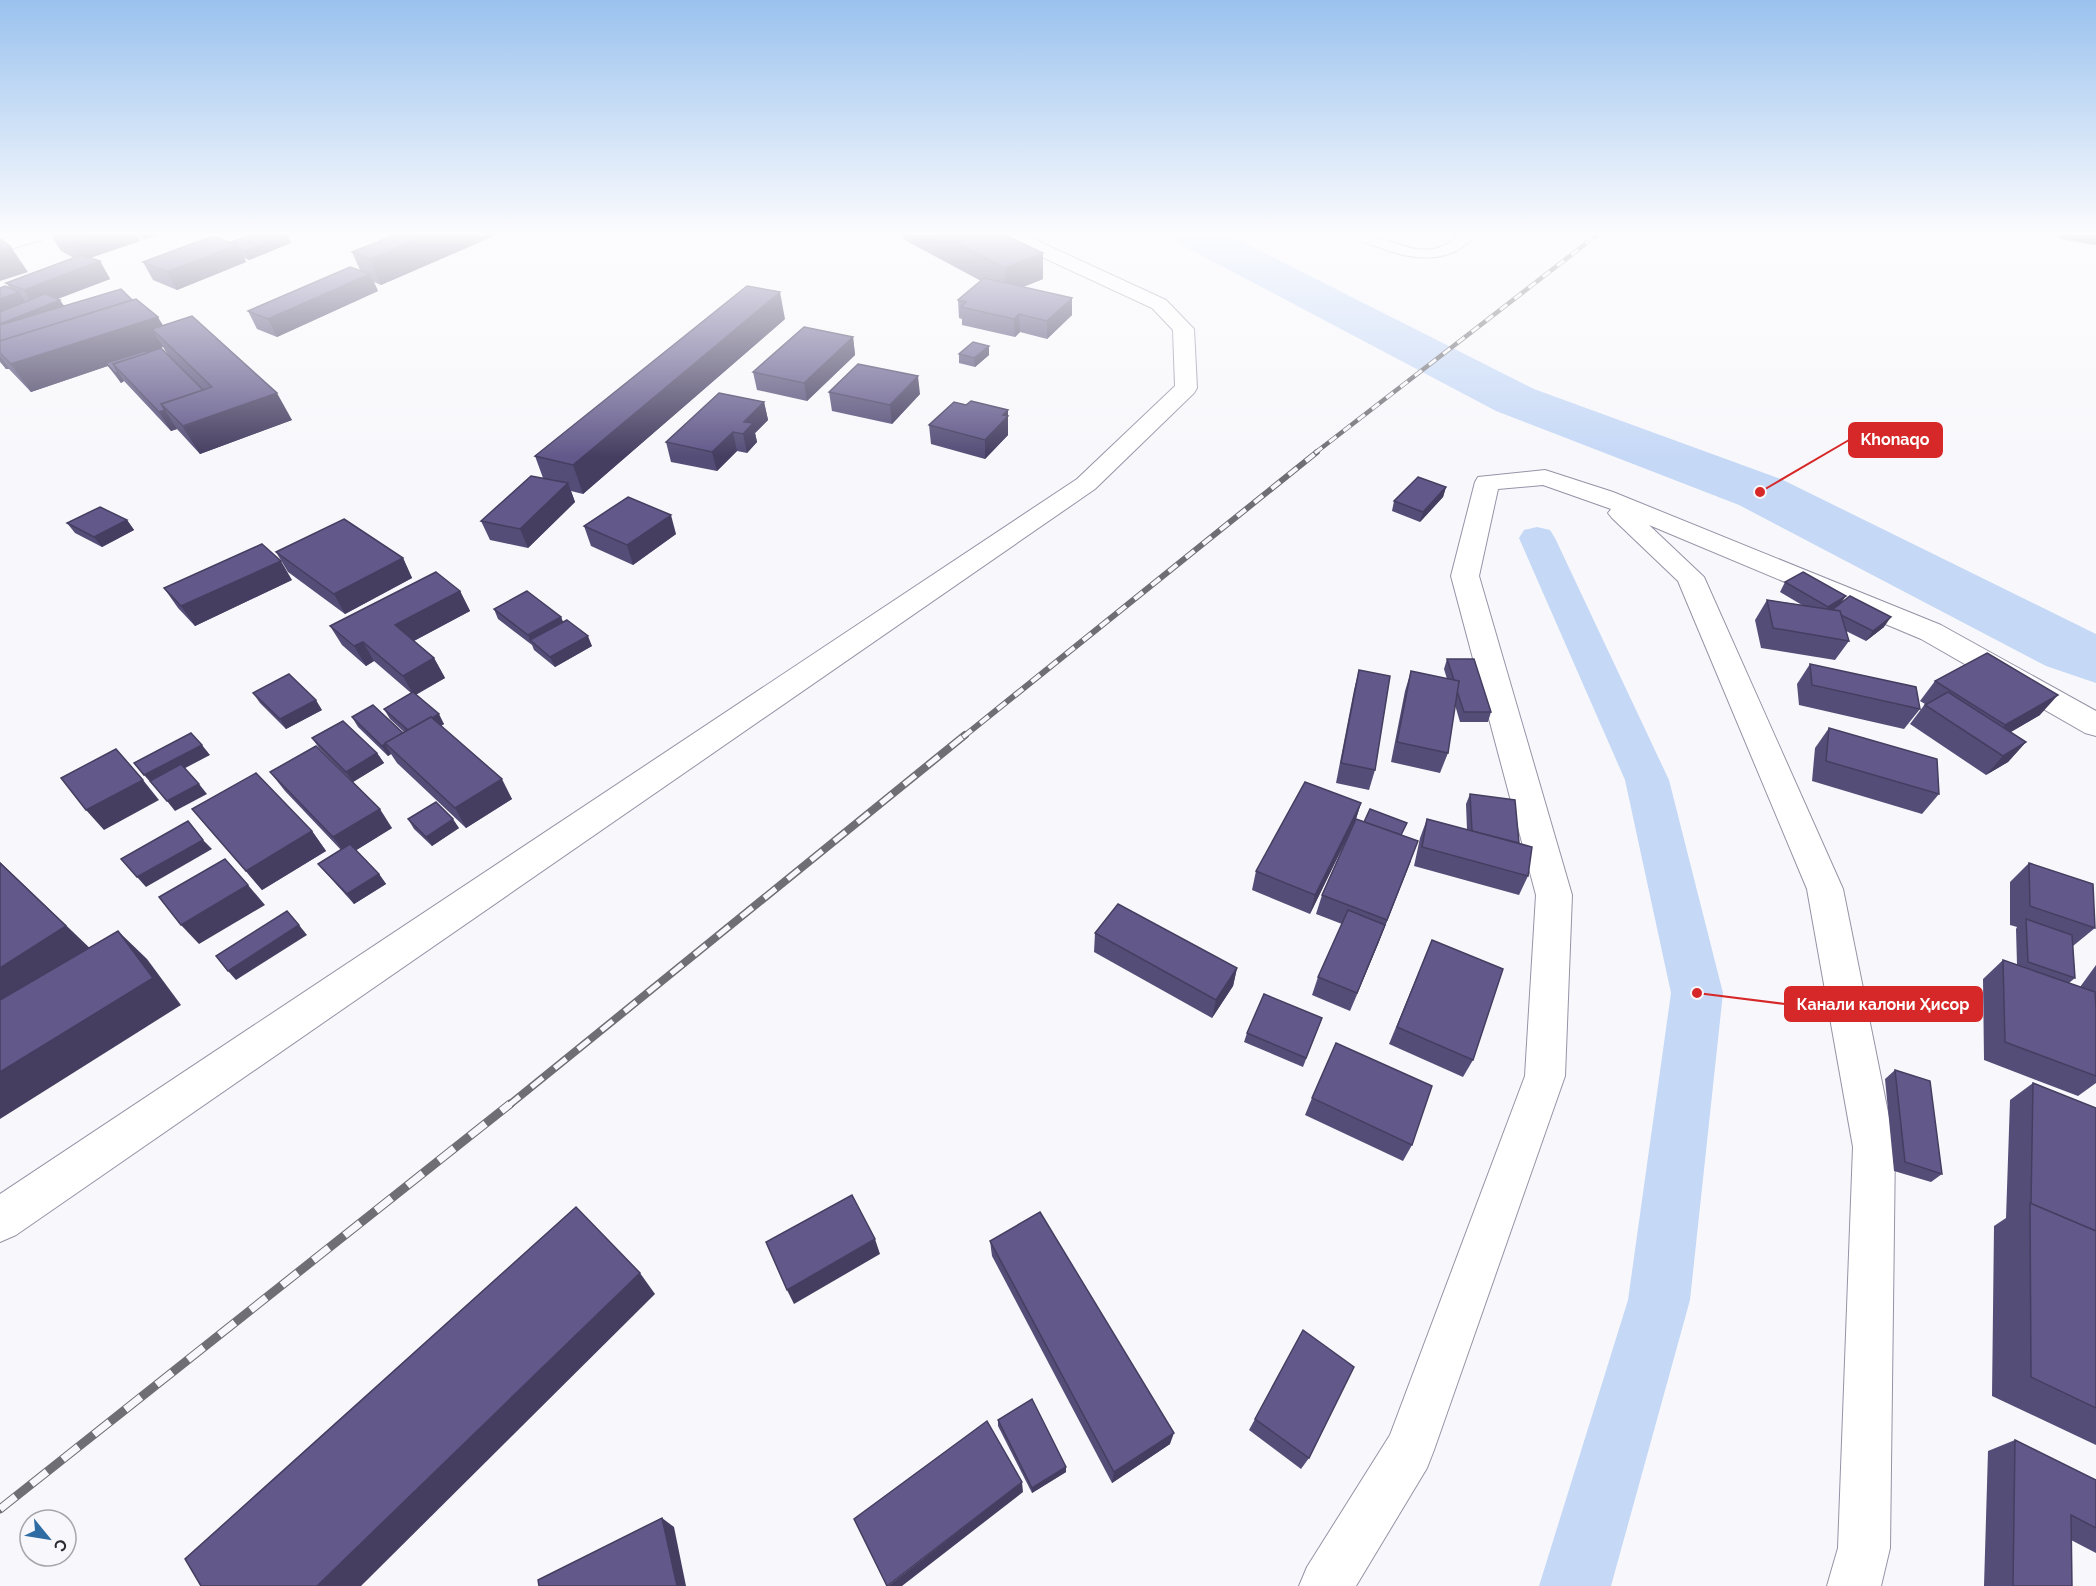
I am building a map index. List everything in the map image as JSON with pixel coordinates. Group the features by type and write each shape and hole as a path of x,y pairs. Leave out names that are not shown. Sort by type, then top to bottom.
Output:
{"street":[{"path":"0,1220 1086,484 1186,388 1184,329 1164,309"},
{"path":"1326,1586 1409,1450 1545,1076 1554,895 1465,576 1487,483 1545,477 1604,497 1931,632 2096,725"},
{"path":"1604,497 1690,577 1825,889 1874,1147 1864,1548 1854,1586"}],"building":[{"path":"7,309 37,309 0,324 0,312"},
{"path":"54,309 103,309 0,341 0,325"},
{"path":"104,309 148,309 158,317 11,364 0,353 0,341"},
{"path":"253,309 291,309 268,319 248,311"},
{"path":"718,309 760,309 573,465 535,456"},
{"path":"970,309 1060,309 1047,321 1019,314 1014,319"},
{"path":"192,316 277,393 183,426 161,404 212,387 152,329"},
{"path":"804,327 853,337 804,383 753,372"},
{"path":"973,342 989,346 974,358 959,354"},
{"path":"161,348 203,390 161,404 165,410 159,412 113,364"},
{"path":"145,351 147,353 113,364 118,372 115,373 106,363"},
{"path":"858,364 918,376 890,405 829,392"},
{"path":"719,393 764,402 744,422 753,423 743,434 733,432 712,452 666,442"},
{"path":"971,401 1008,410 1003,415 1008,416 985,440 929,425 954,402 966,405"},
{"path":"531,476 568,483 520,529 481,521"},
{"path":"1418,477 1446,487 1423,512 1394,501"},
{"path":"628,497 671,515 627,545 584,526"},
{"path":"100,507 127,520 94,537 67,523"},
{"path":"344,519 403,558 334,594 276,552"},
{"path":"262,544 281,561 181,606 164,588"},
{"path":"436,572 460,591 395,625 434,658 403,676 363,642 354,646 330,626"},
{"path":"1803,572 1846,596 1828,607 1785,582"},
{"path":"527,591 561,617 528,635 494,609"},
{"path":"1850,596 1891,617 1873,631 1841,615 1840,611 1832,610"},
{"path":"1767,600 1840,611 1849,641 1773,628"},
{"path":"567,620 588,636 550,657 530,640"},
{"path":"1987,653 2058,695 2005,725 1935,681"},
{"path":"1447,659 1474,659 1491,712 1464,712 1457,691 1459,681 1454,680"},
{"path":"1810,664 1916,687 1920,709 1812,685"},
{"path":"1359,670 1390,676 1375,770 1341,763"},
{"path":"1411,671 1459,681 1448,753 1397,742"},
{"path":"289,674 316,700 280,719 253,693"},
{"path":"413,692 439,714 408,730 384,709"},
{"path":"1948,692 2026,742 2003,756 1925,705"},
{"path":"373,705 403,733 382,746 352,717"},
{"path":"431,717 502,779 455,808 385,743"},
{"path":"343,721 377,753 346,772 312,738"},
{"path":"1829,728 1937,759 1939,794 1826,761"},
{"path":"191,733 202,745 144,775 134,763"},
{"path":"316,746 380,809 333,837 270,772"},
{"path":"116,749 143,780 86,810 61,778"},
{"path":"181,764 199,784 167,801 150,781"},
{"path":"256,773 312,831 246,871 192,809"},
{"path":"1305,782 1361,803 1315,895 1256,871"},
{"path":"1470,794 1515,800 1519,843 1472,831"},
{"path":"436,802 453,819 426,837 408,819"},
{"path":"1370,809 1407,823 1401,835 1364,822"},
{"path":"1356,819 1418,841 1387,920 1322,895"},
{"path":"1427,819 1532,847 1528,876 1422,847"},
{"path":"188,821 203,840 137,877 121,859"},
{"path":"350,844 379,874 347,894 318,864"},
{"path":"225,859 248,885 181,925 159,897"},
{"path":"0,863 66,926 0,968"},
{"path":"2029,863 2093,884 2095,928 2030,906"},
{"path":"1118,904 1237,968 1216,1000 1095,933"},
{"path":"1348,910 1385,925 1357,993 1318,977"},
{"path":"287,911 299,925 228,971 216,956"},
{"path":"2026,919 2072,935 2075,978 2028,962"},
{"path":"118,931 153,978 0,1072 0,1000"},
{"path":"1432,940 1503,969 1473,1060 1397,1027"},
{"path":"2003,960 2095,992 2096,1076 2005,1042"},
{"path":"1264,994 1322,1018 1306,1058 1247,1033"},
{"path":"1336,1043 1432,1086 1412,1145 1312,1098"},
{"path":"1895,1070 1930,1081 1942,1174 1905,1162"},
{"path":"2033,1083 2096,1108 2096,1231 2031,1204"},
{"path":"852,1195 875,1239 787,1290 766,1242"},
{"path":"2030,1203 2096,1231 2096,1408 2031,1377"},
{"path":"576,1207 640,1273 317,1586 201,1586 185,1559"},
{"path":"1040,1212 1174,1433 1114,1472 990,1241"},
{"path":"1303,1330 1354,1367 1309,1458 1255,1419"},
{"path":"1032,1399 1066,1467 1032,1488 998,1420"},
{"path":"987,1421 1022,1482 887,1586 854,1519"},
{"path":"2015,1440 2096,1480 2096,1528 2071,1515 2072,1586 2013,1586"},
{"path":"662,1518 677,1586 539,1586 538,1580"}],"waterway":[{"path":"1339,309 1515,400 1760,492 2070,650 2096,660"},
{"path":"1537,538 1647,780 1697,993 1659,1300 1575,1586"}],"railway":[{"path":"1315,453 1501,309"},
{"path":"963,737 1317,452"},
{"path":"508,1106 965,735"},
{"path":"0,1509 510,1104"}],"place":[{"name":"Khonaqo","path":"1760,492"},
{"name":"Канали калони Ҳисор","path":"1697,993"}]}
